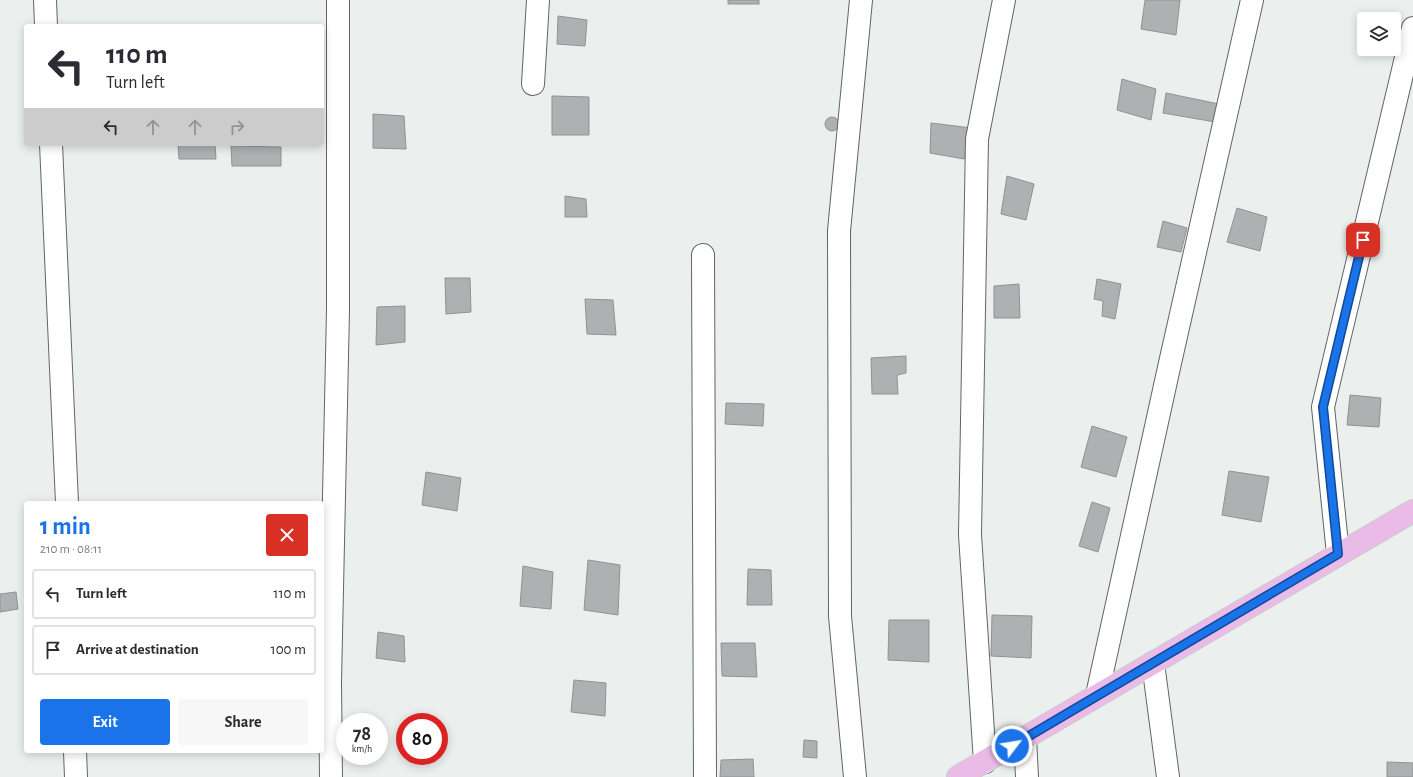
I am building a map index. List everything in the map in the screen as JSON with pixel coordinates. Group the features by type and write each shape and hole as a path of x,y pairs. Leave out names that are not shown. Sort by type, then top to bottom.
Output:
{"highway":[{"path":"958,777 1413,511"}],"street":[{"path":"45,0 46,24"},
{"path":"331,777 331,674 338,310 338,0"},
{"path":"533,84 538,0"},
{"path":"854,777 840,616 839,232 861,0"},
{"path":"985,762 970,535 977,139 1004,0"},
{"path":"1097,695 1170,362 1252,0"},
{"path":"1338,554 1323,407 1413,28"},
{"path":"51,146 67,501"},
{"path":"702,254 705,777"},
{"path":"1154,663 1168,777"},
{"path":"1025,738 1027,777"},
{"path":"75,753 76,777"}],"building":[{"path":"728,0 759,0 759,4 728,4"},
{"path":"1145,0 1180,0 1176,35 1141,29"},
{"path":"558,16 587,20 585,46 557,44"},
{"path":"1122,79 1156,89 1151,120 1117,110"},
{"path":"1166,93 1219,104 1215,122 1163,113"},
{"path":"552,96 589,97 589,135 552,135"},
{"path":"373,114 404,116 406,149 373,148"},
{"path":"829,117 835,117 839,121 839,127 835,131 829,131 825,127 825,121"},
{"path":"931,123 972,128 964,159 930,153"},
{"path":"178,146 215,146 216,159 179,159"},
{"path":"231,146 281,147 281,166 232,166"},
{"path":"1007,176 1034,184 1026,220 1001,214"},
{"path":"565,196 586,199 587,217 565,217"},
{"path":"1237,208 1267,217 1260,251 1227,242"},
{"path":"1163,221 1187,228 1181,252 1157,247"},
{"path":"445,278 470,278 471,312 446,314"},
{"path":"1097,279 1121,284 1115,319 1102,316 1103,301 1094,299"},
{"path":"1019,284 1020,318 994,318 994,286"},
{"path":"585,299 613,300 616,335 587,334"},
{"path":"405,306 405,342 376,345 377,307"},
{"path":"906,356 906,373 897,375 898,394 872,394 871,358"},
{"path":"1350,395 1381,398 1379,427 1347,425"},
{"path":"726,403 764,404 763,426 725,424"},
{"path":"1092,426 1127,437 1116,477 1081,467"},
{"path":"1229,471 1269,477 1261,522 1222,515"},
{"path":"426,472 461,478 457,511 422,505"},
{"path":"1092,502 1110,508 1098,552 1079,546"},
{"path":"588,560 620,565 618,615 584,610"},
{"path":"523,566 553,572 551,609 520,606"},
{"path":"748,569 771,570 772,605 747,605"},
{"path":"16,592 18,609 0,612 0,594"},
{"path":"992,615 1032,616 1031,658 991,656"},
{"path":"889,620 929,620 929,662 888,660"},
{"path":"378,632 404,636 405,662 376,658"},
{"path":"721,643 755,643 757,677 722,676"},
{"path":"574,680 606,683 605,716 571,712"},
{"path":"804,740 817,741 817,758 803,757"},
{"path":"753,759 754,777 720,777 721,760"},
{"path":"1387,762 1413,763 1413,777 1387,777"}],"route":[{"path":"1012,746 1338,554 1323,407 1363,240"}]}
